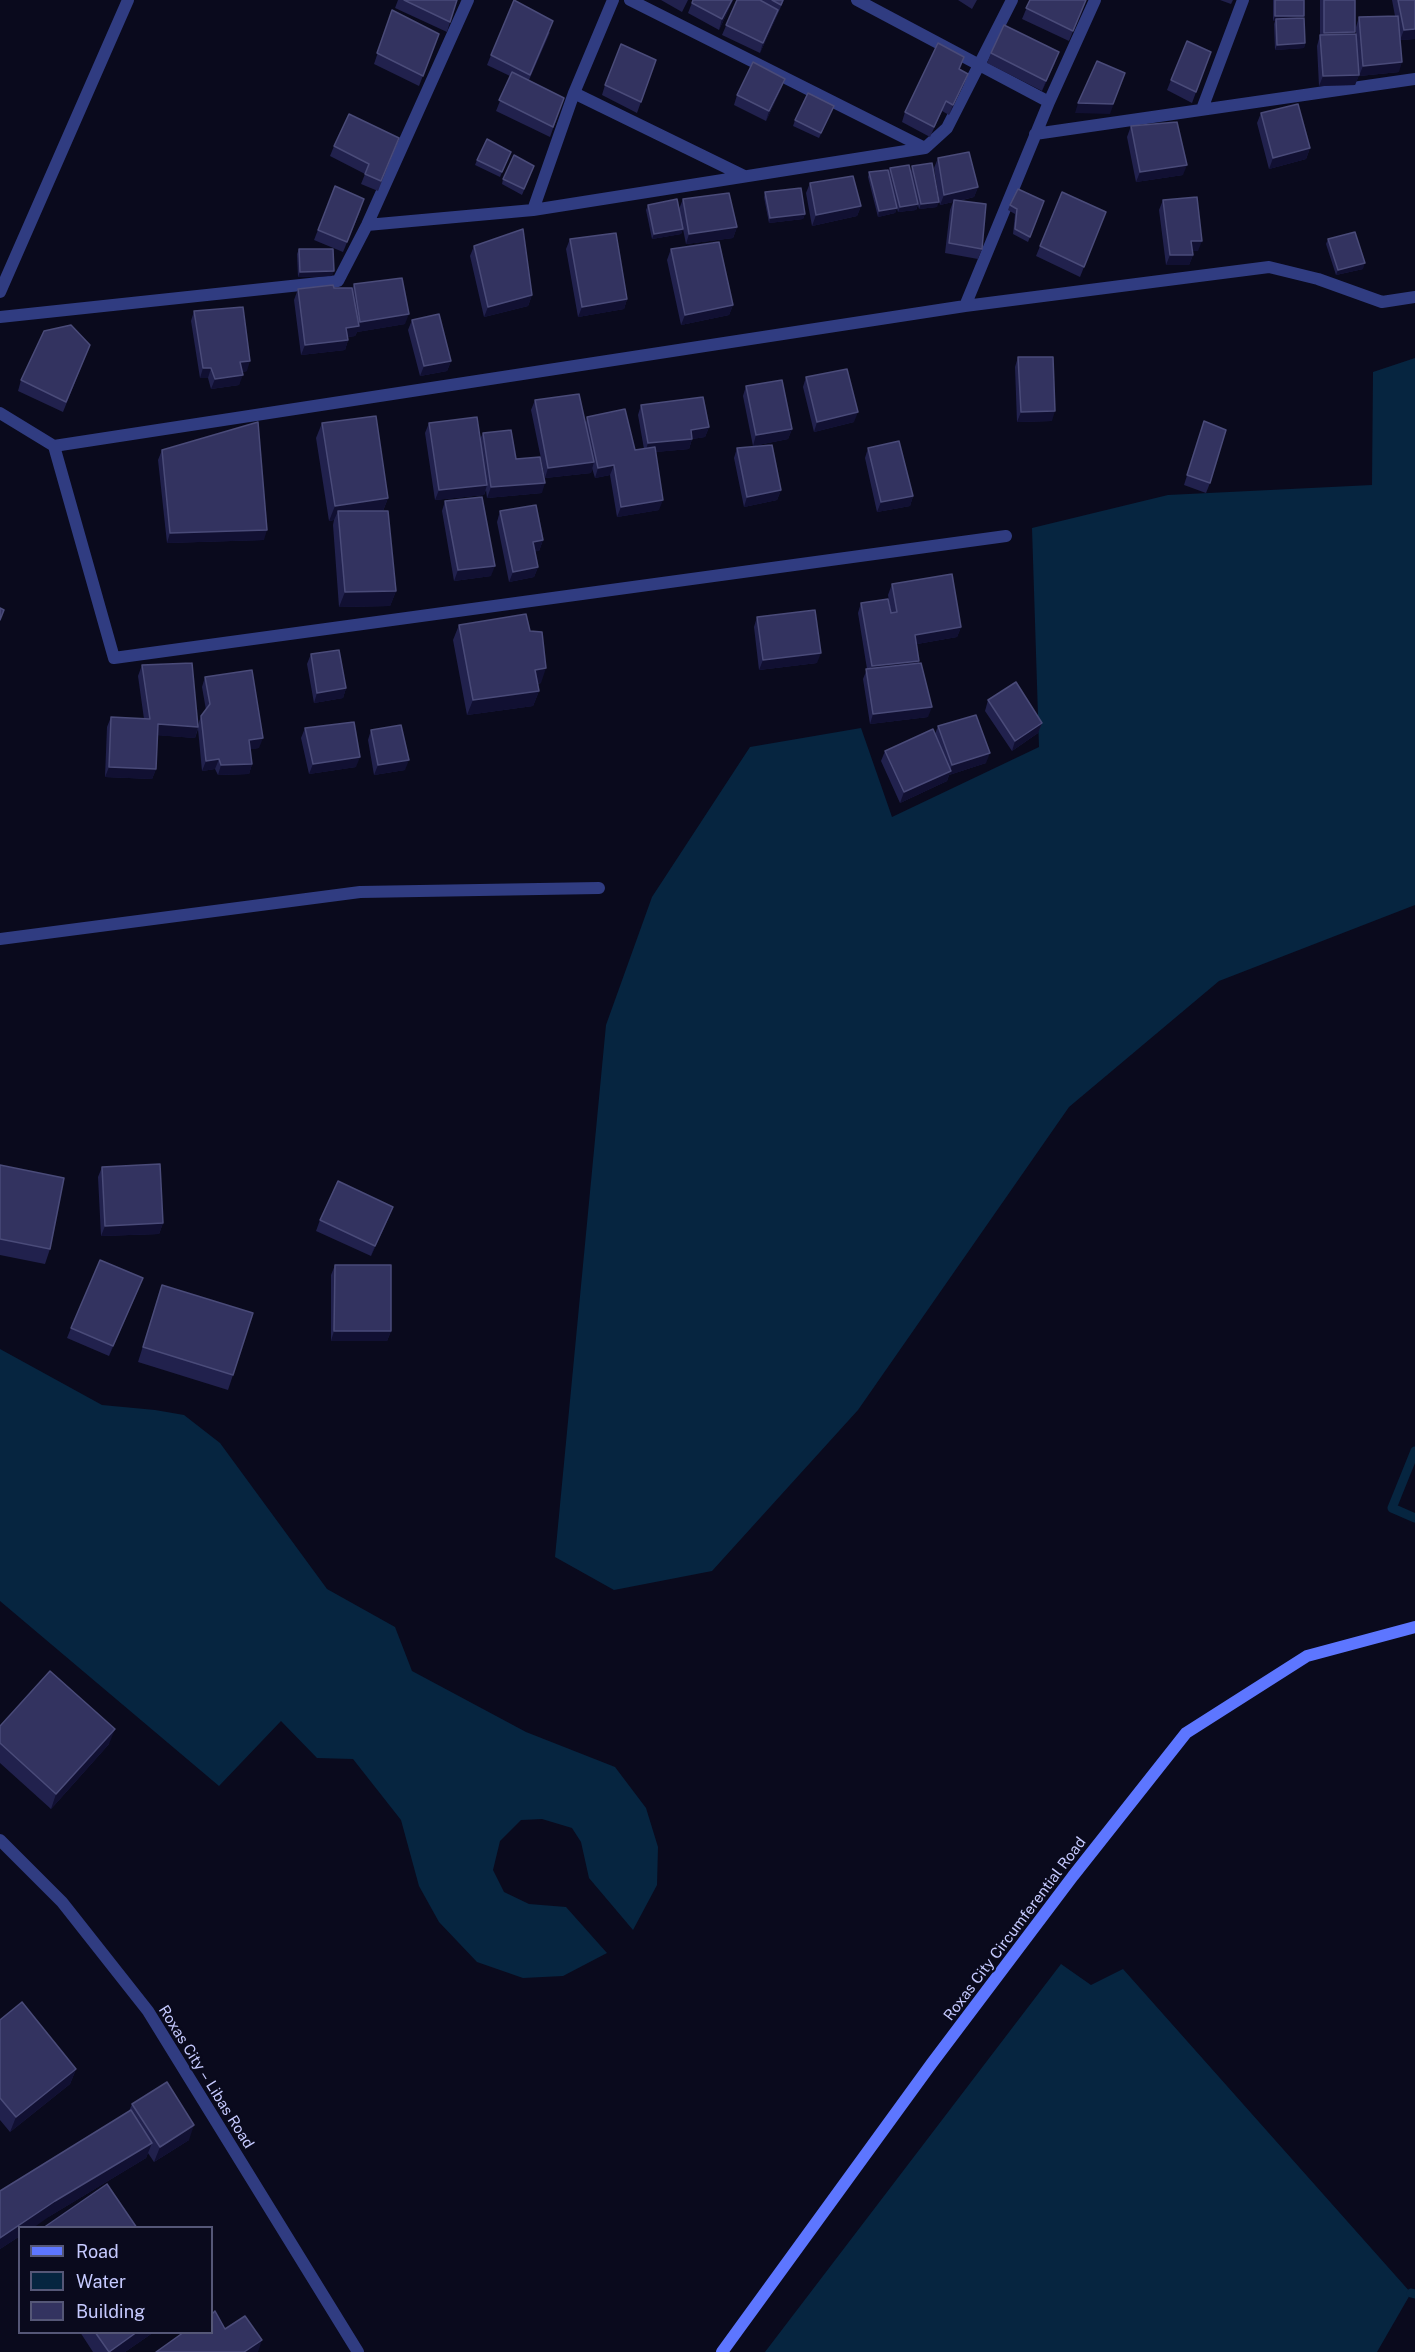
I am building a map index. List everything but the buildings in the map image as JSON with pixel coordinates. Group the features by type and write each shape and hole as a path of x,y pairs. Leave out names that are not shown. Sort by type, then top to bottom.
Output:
{"main road":[{"name":"Roxas City Circumferential Road","path":"722,2352 932,2063 1073,1876 1186,1733 1307,1656 1415,1627"}],"street":[{"path":"0,292 128,0"},
{"path":"0,317 338,281 367,225 468,0"},
{"path":"533,210 573,93 613,0"},
{"path":"630,0 925,148"},
{"path":"857,0 979,67 1049,102"},
{"path":"367,225 533,210 925,148 947,128 1012,0"},
{"path":"965,306 1035,134 1095,0"},
{"path":"1202,109 1243,0"},
{"path":"1035,134 1415,79"},
{"path":"573,93 744,176"},
{"path":"0,413 54,446 965,306 1269,267 1318,279 1382,302 1415,297"},
{"path":"54,446 114,658 1006,536"},
{"path":"0,939 360,892 599,888"},
{"name":"Roxas City – Libas Road","path":"0,1840 62,1902 148,2011 358,2352"}],"water":[{"path":"1415,358 1415,905 1219,981 1069,1107 858,1410 712,1571 614,1590 555,1557 606,1025 652,897 750,747 861,728 892,817 1039,747 1032,528 1168,495 1372,485 1373,372"},
{"path":"0,1349 102,1405 184,1415 220,1443 327,1589 395,1627 412,1671 526,1732 615,1767 646,1808 658,1847 657,1885 633,1930 589,1878 581,1842 572,1828 542,1819 521,1820 500,1841 493,1870 504,1892 529,1904 566,1907 607,1953 563,1976 523,1978 477,1962 439,1922 419,1886 401,1820 353,1759 317,1758 281,1721 219,1786 0,1601"},
{"path":"1061,1964 1091,1985 1123,1969 1411,2293 1377,2352 765,2352"}],"waterway":[{"path":"1415,1451 1392,1508 1415,1518"},
{"path":"1411,2293 1415,2294"}]}
